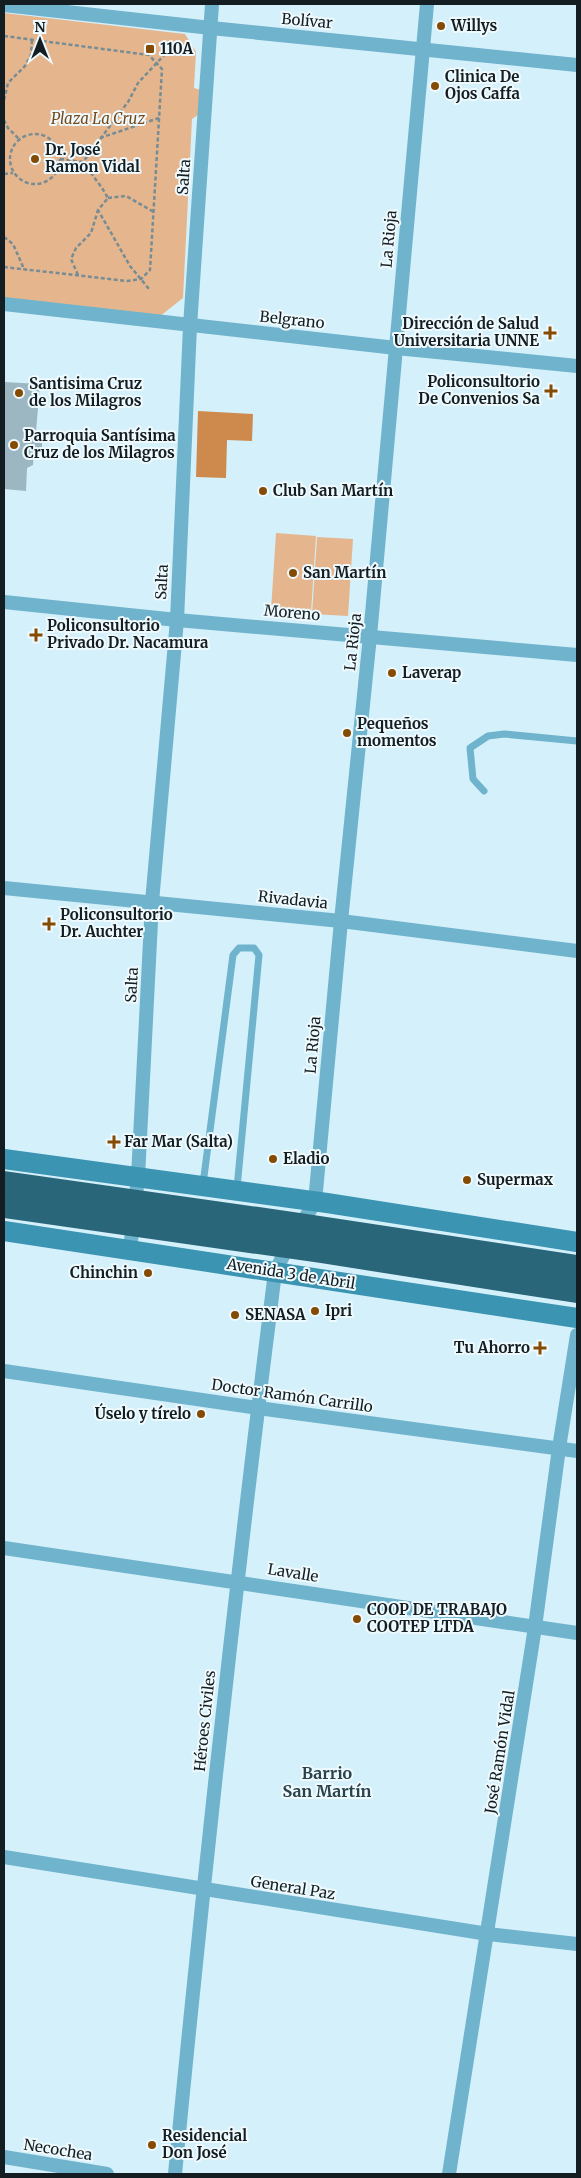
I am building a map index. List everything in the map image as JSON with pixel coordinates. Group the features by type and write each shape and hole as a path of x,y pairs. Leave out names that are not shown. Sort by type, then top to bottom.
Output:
{"highway":[{"path":"4,1183 43,1200"},
{"name":"Avenida 3 de Abril","path":"4,1205 43,1200 294,1236 577,1268"},
{"path":"4,1210 43,1200"},
{"name":"Avenida 3 de Abril","path":"294,1236 577,1290"}],"main road":[{"path":"4,1159 315,1202 577,1242"},
{"name":"Avenida 3 de Abril","path":"4,1231 577,1318"}],"street":[{"name":"Salta","path":"130,1250 138,1177 152,902 177,620 190,326 212,4"},
{"name":"La Rioja","path":"275,1272 315,1202 370,636 427,4"},
{"name":"Bolívar","path":"4,5 577,65"},
{"name":"Belgrano","path":"4,304 190,326 577,366"},
{"name":"Moreno","path":"4,602 177,620 577,655"},
{"name":"Rivadavia","path":"4,888 341,922 577,951"},
{"name":"Héroes Civiles","path":"175,2174 202,1890 236,1581 275,1272"},
{"name":"José Ramón Vidal","path":"449,2174 535,1628 559,1448 577,1334"},
{"name":"Doctor Ramón Carrillo","path":"4,1371 258,1408 577,1450"},
{"name":"Lavalle","path":"4,1548 577,1633"},
{"name":"General Paz","path":"4,1858 488,1934 577,1944"},
{"name":"Necochea","path":"4,2158 106,2174"}],"lane":[{"path":"484,791 473,779 470,748 488,736 504,734 577,741"},
{"path":"203,1186 233,955 239,948 254,948 259,955 236,1191"}],"path":[{"path":"4,36 149,55 162,69 150,270 141,279 127,281 4,267"},
{"path":"4,100 8,83 25,66 31,55 32,40"},
{"path":"83,162 128,102 138,83 167,52"},
{"path":"99,139 159,118"},
{"path":"4,120 8,128 19,140"},
{"path":"34,134 49,139 55,144 60,159 58,170 53,177 40,184 31,185 14,173 10,159 14,145 19,140 34,134"},
{"path":"60,159 83,162 108,198"},
{"path":"4,174 14,173"},
{"path":"78,275 71,258 76,248 91,232 98,210 108,198 126,196 154,212"},
{"path":"98,210 130,266 148,289"},
{"path":"4,238 13,244 24,269"}],"green space":[{"name":"Plaza La Cruz","path":"4,13 185,34 196,52 194,88 201,90 198,115 192,119 183,298 159,317 4,301"},
{"name":"San Martín","path":"276,533 316,536 311,613 271,610"},
{"name":"San Martín","path":"317,537 353,539 348,616 312,614"}],"shaded area":[{"path":"198,411 253,414 252,441 227,440 226,478 196,477"}],"building":[{"path":"4,382 40,384 36,432 42,435 42,448 34,451 33,465 27,468 26,491 4,489"}],"place":[{"name":"Willys","path":"441,26"},
{"name":"110A","path":"150,49"},
{"name":"Clinica De Ojos Caffa","path":"435,86"},
{"name":"Dr. José Ramon Vidal","path":"35,159"},
{"name":"Dirección de Salud Universitaria UNNE","path":"550,333"},
{"name":"Policonsultorio De Convenios Sa","path":"551,391"},
{"name":"Santisima Cruz de los Milagros","path":"19,393"},
{"name":"Parroquia Santísima Cruz de los Milagros","path":"14,445"},
{"name":"Club San Martín","path":"263,491"},
{"name":"San Martín","path":"293,573"},
{"name":"Policonsultorio Privado Dr. Nacamura","path":"36,635"},
{"name":"Laverap","path":"392,673"},
{"name":"Pequeños momentos","path":"347,733"},
{"name":"Policonsultorio Dr. Auchter","path":"49,924"},
{"name":"Far Mar (Salta)","path":"114,1142"},
{"name":"Eladio","path":"273,1159"},
{"name":"Supermax","path":"467,1180"},
{"name":"Chinchin","path":"148,1273"},
{"name":"Ipri","path":"315,1311"},
{"name":"SENASA","path":"235,1315"},
{"name":"Tu Ahorro","path":"540,1348"},
{"name":"Úselo y tírelo","path":"201,1414"},
{"name":"COOP DE TRABAJO COOTEP LTDA","path":"357,1619"},
{"name":"Residencial Don José","path":"152,2145"}],"district":[{"name":"Barrio San Martín","path":"327,1782"}]}
